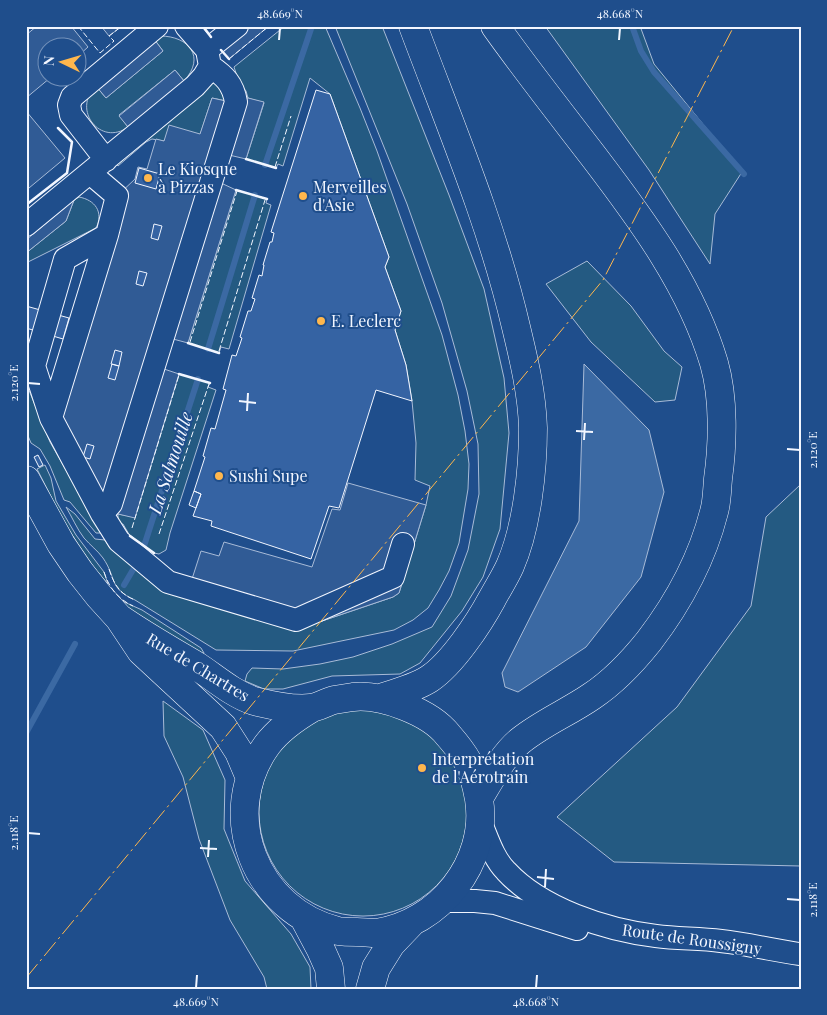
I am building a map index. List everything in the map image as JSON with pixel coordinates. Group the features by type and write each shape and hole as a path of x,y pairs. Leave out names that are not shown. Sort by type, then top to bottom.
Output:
{"main road":[{"path":"380,698 409,689 430,679 464,643 482,618 510,565 520,532 530,484 532,428 527,372 509,296 492,238 413,26"},
{"path":"370,989 376,968 391,944 411,923 443,902 458,884 470,865 477,843 480,809 495,771 518,742 608,684 647,643 675,605 698,561 714,511 721,459 721,408 714,364 678,278 630,204 495,26"},
{"name":"Rue de Chartres","path":"26,480 61,544 75,565 119,618 141,651 223,727 232,738 250,778"},
{"name":"Rue de Chartres","path":"119,618 146,638 250,700 266,704 312,708"},
{"path":"411,923 375,933 338,931 304,918 285,905 269,888 257,868 249,847 244,824 245,800 250,778 258,760 280,730 312,708 334,700 357,697 380,698 416,710 446,732 468,762 480,809"},
{"path":"304,918 329,968 331,989"}],"street":[{"path":"51,418 107,235 117,196 98,166 71,115 69,105 72,96 157,26"},
{"path":"102,514 111,504 236,102 235,93 224,76 186,26"},
{"path":"26,225 195,86 204,76 209,58 237,26"},
{"path":"107,235 65,259 34,366 51,418 102,514 119,541 168,582 296,620 394,577 403,544"},
{"name":"Route de Roussigny","path":"480,809 491,847 505,870 524,887 574,915 620,930 657,936 721,941 800,955"},
{"name":"Route de Roussigny","path":"443,902 476,901 495,903 598,936 659,947 728,954 800,955"}],"shaded area":[{"path":"37,26 71,26 81,38 38,38 38,88 26,98 26,35"},
{"path":"101,26 122,26 109,36"},
{"path":"237,26 269,26 229,59 216,44"},
{"path":"285,26 325,26 377,151 442,335 458,395 465,431 469,464 468,489 459,543 449,571 428,608 413,620 394,630 293,651 216,650 126,596 117,587 103,558 84,538 66,507 75,514 95,539 105,540 110,548 145,576 313,624 393,597 399,593 430,486 415,480 416,443 412,401 406,365 395,330 401,311 385,267 389,257 330,94 310,78 283,166 278,164 276,168 246,159 264,103 248,98 246,91 239,82 234,67"},
{"path":"335,26 382,26 484,289 504,378 509,433 500,529 483,577 462,611 420,663 400,674 332,676 283,689 264,689 245,681 247,674 252,668 283,669 353,657 392,644 432,627 451,596 468,550 479,494 478,444 467,391 442,303 407,204"},
{"path":"545,26 640,26 654,64 742,172 715,214 710,264 649,170"},
{"path":"160,36 179,40 191,50 194,56 194,64 190,72 184,81 175,70 119,115 128,127 118,132 108,132 99,129 92,123 88,115 89,95 96,86 106,98 163,51 154,39"},
{"path":"154,39 163,51 106,98 96,86"},
{"path":"175,70 184,81 128,127 119,116"},
{"path":"212,83 217,83 226,101 212,98 200,135 164,141 152,139 118,166 116,163"},
{"path":"212,98 226,101 248,98 264,102 246,159 229,155 221,183 236,190 188,343 173,339 164,369 179,374 135,518 118,514 102,514 51,418 117,196 135,179 138,167 147,169 156,139 164,141 169,125 200,134"},
{"path":"26,111 65,158 29,188 26,185"},
{"path":"236,190 267,199 266,203 271,205 229,349 221,347 219,353 188,343"},
{"path":"79,197 94,204 99,217 96,228 26,263 26,253 66,221 74,200"},
{"path":"74,200 66,221 26,253 26,240"},
{"path":"587,261 631,306 664,351 682,367 675,400 655,402 591,342 546,284"},
{"path":"584,364 649,430 664,492 641,577 586,647 518,692 505,687 502,673 579,521"},
{"path":"179,374 210,383 208,387 216,390 166,550 159,554 154,553 130,536 123,524 118,524 118,514 135,517"},
{"path":"26,383 50,442 102,533 96,533 70,502 64,500 50,466 40,449 31,443 26,431"},
{"path":"45,465 51,478 56,501 76,535 104,572 108,584 77,543 37,469"},
{"path":"348,483 426,505 399,593 393,597 313,624 192,579 201,551 219,556 224,542 312,567 332,509 340,510"},
{"path":"800,485 801,866 614,862 557,817 677,707 751,606 766,517"},
{"path":"122,601 142,610 201,648 204,653 192,657"},
{"path":"163,701 203,730 225,780 224,829 245,881 291,934 310,967 311,989 267,989 264,977 230,920 199,839 183,777 164,736"},
{"path":"363,708 383,710 403,716 429,732 443,746 459,772 465,792 467,812 465,832 459,852 443,878 429,892 403,908 383,914 363,916 343,914 323,908 297,892 283,878 267,852 261,832 259,812 261,792 267,772 283,746 297,732 323,716 343,710"}],"building":[{"name":"E. Leclerc","path":"316,90 330,94 389,257 385,267 401,311 395,330 406,365 412,401 376,390 339,508 329,506 311,559 211,526 212,521 193,516 201,494 194,491 205,457 203,456 211,428 215,429 226,390 223,389 232,355 236,356 248,311 251,311 255,299 252,298 259,275 262,276 263,265 270,242 272,242 274,233 271,232"},
{"name":"Le Kiosque à Pizzas","path":"139,168 160,174 156,189 135,183"},
{"path":"154,224 162,226 158,240 151,238"},
{"path":"139,271 147,273 143,286 136,284"},
{"path":"26,306 69,318 63,339 26,328"},
{"path":"115,350 122,352 119,366 111,364"},
{"path":"112,364 119,366 115,380 108,378"},
{"path":"87,444 94,446 90,459 83,457"},
{"path":"38,455 43,465 39,467 34,457"},
{"path":"194,491 201,494 196,508 189,505"}],"waterway":[{"name":"La Salmouille","path":"265,165 312,26"},
{"path":"632,26 641,51 654,72 744,174"},
{"name":"La Salmouille","path":"208,349 255,195"},
{"name":"La Salmouille","path":"144,546 198,379"},
{"name":"La Salmouille","path":"124,585 134,568"},
{"name":"La Salmouille","path":"26,733 75,644"}],"fence":[{"path":"78,26 100,53 114,41 109,36 122,26"},
{"path":"229,59 269,26"},
{"path":"275,167 291,116"},
{"path":"190,342 237,191"},
{"path":"219,351 265,200"},
{"path":"132,528 179,375"},
{"path":"159,534 209,384"},
{"path":"109,569 118,588 125,595 135,600"},
{"path":"104,572 115,592 133,606"}],"wall":[{"path":"207,26 205,29 211,37"},
{"path":"221,50 229,59"},
{"path":"26,205 67,173 72,142 58,128"},
{"path":"246,159 276,168"},
{"path":"236,190 267,199"},
{"path":"188,343 219,353"},
{"path":"179,374 210,383"},
{"path":"130,536 154,553"}],"power":[{"path":"26,978 603,280 734,26"}],"place":[{"name":"Le Kiosque à Pizzas","path":"148,178"},
{"name":"Merveilles d'Asie","path":"303,196"},
{"name":"E. Leclerc","path":"321,321"},
{"name":"Sushi Supe","path":"219,476"},
{"name":"Interprétation de l'Aérotrain","path":"422,768"}]}
